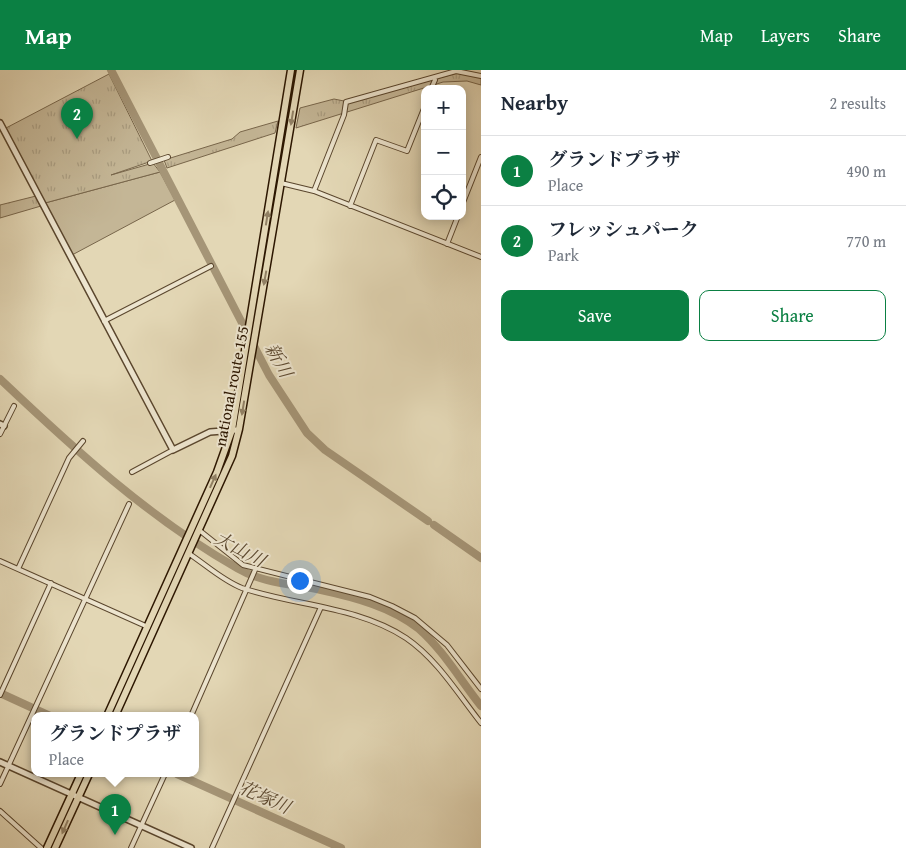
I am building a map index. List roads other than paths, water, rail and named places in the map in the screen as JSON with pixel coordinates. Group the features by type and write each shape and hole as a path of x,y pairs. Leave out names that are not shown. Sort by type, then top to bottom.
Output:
{"highway":[{"name":"national route 155","path":"196,528 232,430 291,70"},
{"name":"national route 155","path":"117,712 186,550 232,456 239,429 300,70"},
{"name":"national route 155","path":"109,712 186,550"},
{"path":"47,848 80,777"},
{"path":"55,848 88,777"}],"street":[{"path":"314,191 344,115 346,102 456,72 481,76"},
{"path":"433,85 435,80"},
{"path":"350,206 376,140 407,151 421,116"},
{"path":"0,122 173,450"},
{"path":"150,163 168,157"},
{"path":"466,195 481,157"},
{"path":"281,183 314,191 481,257"},
{"path":"447,244 456,220"},
{"path":"104,321 211,266"},
{"path":"0,434 2,425 14,406"},
{"path":"132,472 210,432 239,429"},
{"path":"18,569 70,456 82,443"},
{"path":"33,712 128,504"},
{"path":"196,528 231,557 255,571 370,597 392,606 432,631 447,645 481,689"},
{"path":"186,550 228,581 365,618 407,639 434,663 481,724"},
{"path":"0,561 148,627"},
{"path":"193,712 255,571"},
{"path":"0,695 51,583"},
{"path":"212,848 321,607"},
{"path":"0,784 31,716"},
{"path":"0,762 31,776"},
{"path":"33,777 191,848"},
{"path":"131,848 164,777"},
{"path":"0,811 41,848"}],"waterway":[{"name":"新川","path":"111,70 269,375 307,433 325,450 428,521"},
{"name":"大山川","path":"0,379 55,431 113,481 173,527 237,568 267,580 321,590 372,604 408,621 436,646 481,706"},
{"name":"新川","path":"434,525 481,558"},
{"name":"花塚川","path":"0,693 41,712"},
{"name":"花塚川","path":"184,777 341,848"},
{"path":"0,808 27,832"}],"place":[{"name":"フレッシュパーク","path":"77,139"},
{"name":"グランドプラザ","path":"115,835"}]}
